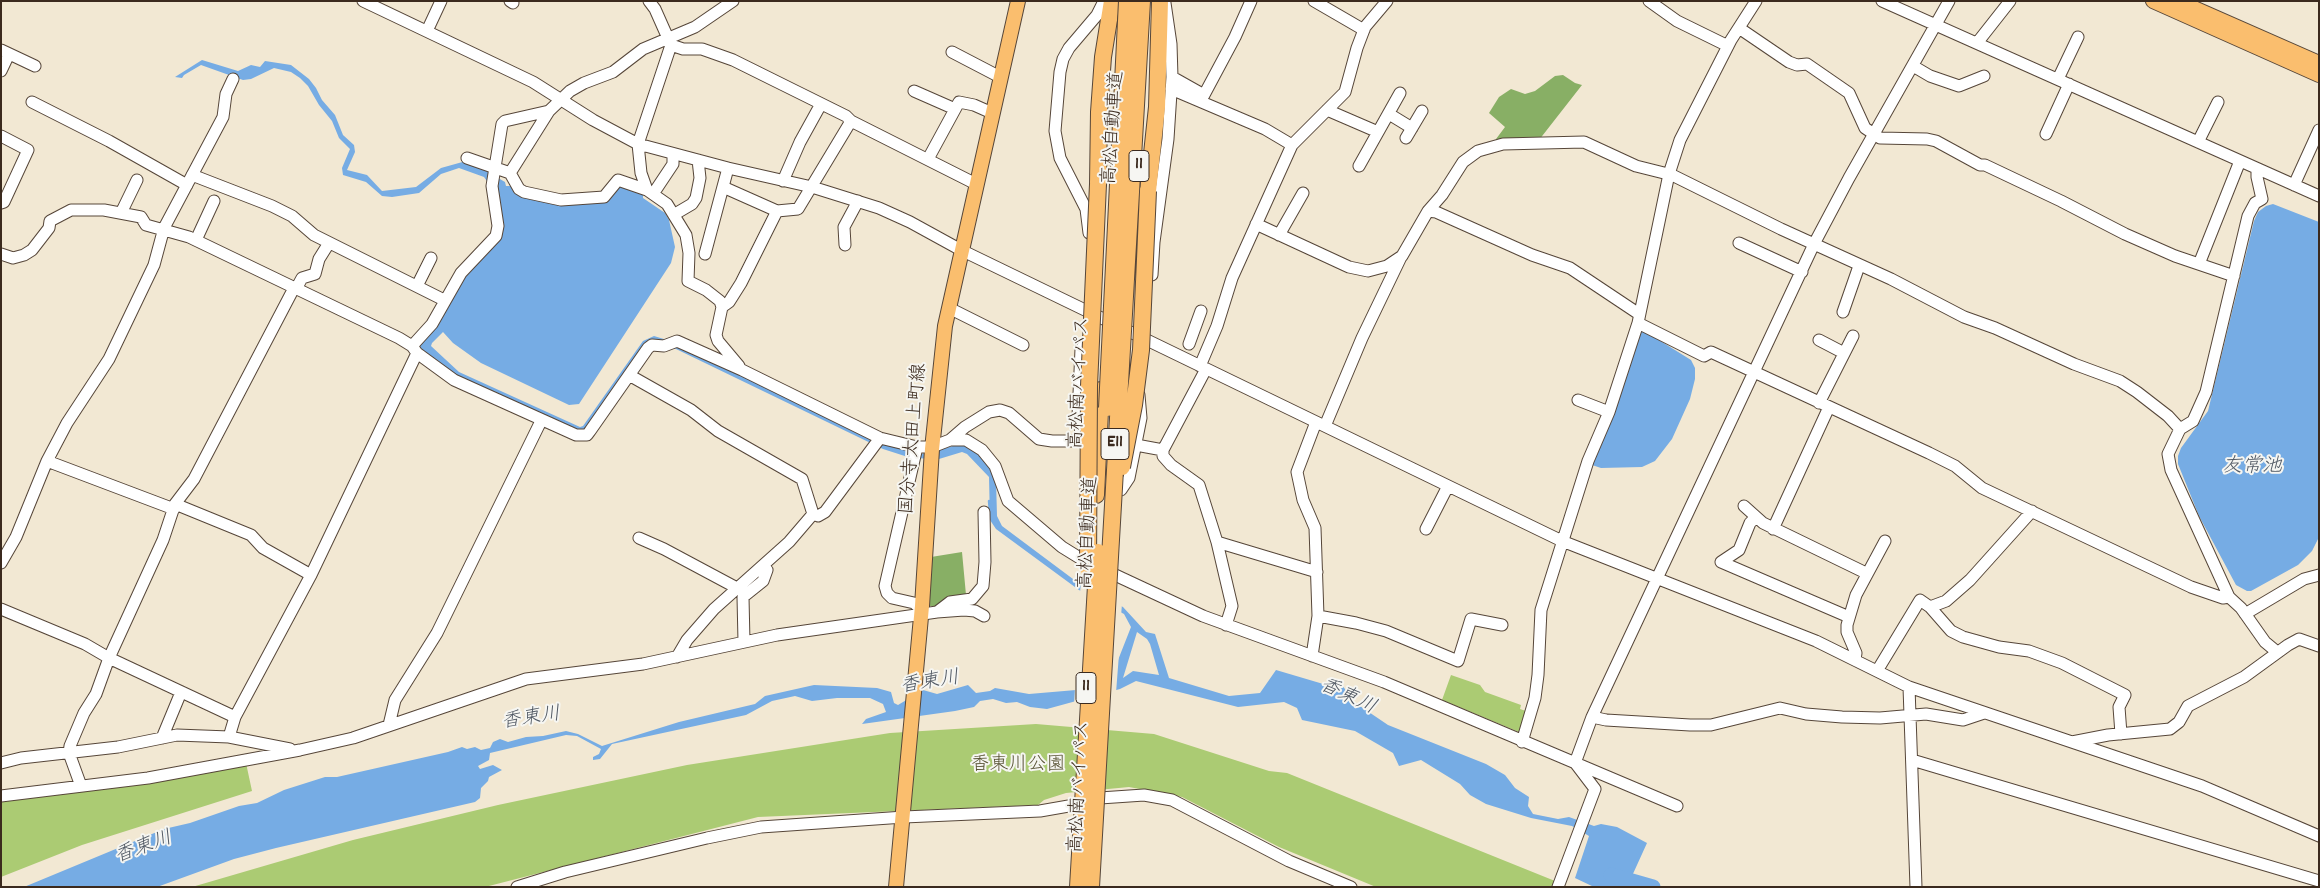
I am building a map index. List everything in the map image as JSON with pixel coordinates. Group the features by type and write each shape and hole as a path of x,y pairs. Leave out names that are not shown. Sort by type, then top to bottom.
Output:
{"highway":[{"path":"1092,645 1087,605 1089,386 1100,103 1103,57 1112,1"},
{"name":"高松南バイパス","path":"1074,887 1104,319 1129,1"},
{"name":"高松自動車道","path":"1078,887 1103,485 1129,1"},
{"name":"高松自動車道","path":"1090,887 1142,1"},
{"name":"高松南バイパス","path":"1096,887 1149,1"},
{"path":"1110,528 1134,405 1141,350 1148,191 1158,107 1160,1"}],"main road":[{"name":"国分寺太田上町線","path":"896,887 921,616 932,452 941,356 961,250 1018,1"},
{"path":"2152,1 2319,75"},
{"path":"2178,1 2319,63"}],"street":[{"path":"363,1 533,82 560,100 638,144 858,200 910,222 961,250 1562,541 1816,641 1909,687 2202,786 2319,836"},
{"path":"427,31 441,1"},
{"path":"650,1 670,42 683,49 702,48 733,60 976,184"},
{"path":"467,158 494,176 510,172 548,111 570,91 584,83 613,72 644,49 670,42 733,1"},
{"path":"1084,309 1090,225 1081,195 1060,158 1055,131 1060,72 1063,59 1068,48 1097,15 1104,1"},
{"path":"1130,331 1146,320 1150,311 1154,242 1165,163 1172,77 1171,37 1165,1"},
{"path":"1202,98 1235,38 1251,1"},
{"path":"1314,1 1364,30"},
{"path":"1226,625 1232,606 1217,542 1199,485 1171,465 1163,456 1163,450 1203,368 1232,278 1292,145 1345,92 1352,72 1356,48 1364,30 1387,1"},
{"path":"1648,1 1676,21 1728,46"},
{"path":"1522,742 1535,698 1541,610 1588,461 1610,412 1638,319 1669,174 1680,140 1728,46 1756,1"},
{"path":"1882,1 2319,196"},
{"path":"1575,763 1592,718 1814,244 1949,1"},
{"path":"1977,43 2010,1"},
{"path":"1739,28 1789,62 1797,65 1807,64 1849,93 1860,121 1865,128 1880,138 1927,139 1936,141 1980,165 1985,165 2061,201 2125,234 2234,276"},
{"path":"2046,134 2078,37"},
{"path":"650,192 641,172 638,144 670,42"},
{"path":"1,71 5,52 35,66"},
{"path":"952,52 1000,77"},
{"path":"1913,66 1930,76 1959,86 1984,76"},
{"path":"1172,77 1202,98 1265,129 1292,145"},
{"path":"1,562 16,537 47,461 67,423 119,339 154,265 165,227 224,117 226,94 233,80"},
{"path":"1171,89 1202,98"},
{"path":"914,91 955,108"},
{"path":"1359,166 1400,93"},
{"path":"32,102 189,180 272,206 292,216 314,235 444,300"},
{"path":"928,160 958,102 992,113"},
{"path":"2198,142 2218,102"},
{"path":"783,181 800,142 821,104"},
{"path":"1327,110 1378,132"},
{"path":"229,737 235,717 311,575 415,346 432,324 460,272 496,236 498,226 494,176 502,124 505,120 548,111"},
{"path":"1389,114 1409,133 1422,111"},
{"path":"723,186 777,211 798,209 851,121"},
{"path":"2294,185 2319,130"},
{"path":"1,136 28,150 4,202 1,203"},
{"path":"1312,656 1318,616 1315,528 1303,500 1297,472 1402,256 1428,211 1470,155 1489,146 1584,142 1636,166 1669,174 1859,266 1891,279 1964,317 1995,328 2074,364 2120,381 2138,392 2168,416 2180,429"},
{"path":"650,192 673,164 673,154"},
{"path":"675,214 692,204 696,198 700,178 698,160"},
{"path":"2199,264 2240,161"},
{"path":"704,254 728,168"},
{"path":"2257,169 2262,199 2255,203 2248,216 2206,392 2193,421 2180,429 2169,447 2168,462 2229,597 2245,614 2265,642 2277,652"},
{"path":"510,172 519,189 524,192 561,200 604,197 618,180 650,192 668,204 686,235 689,253 688,281 706,290 720,301 722,307 716,335 718,341 742,370"},
{"path":"121,213 137,180"},
{"path":"1279,235 1303,193"},
{"path":"845,245 844,227 858,200"},
{"path":"196,238 214,201"},
{"path":"1,254 13,258 24,255 32,250 56,216 71,210 90,209 141,217 146,224 165,227 196,238 415,346 454,380 541,421 576,435 587,435 648,348 652,345 670,343 742,370 878,442 915,453 932,452 965,427 989,412 1000,410 1009,413 1039,439 1083,441"},
{"path":"722,307 729,302 741,283 777,211"},
{"path":"1428,211 1436,212 1532,255 1570,268 1638,319 1704,356 1711,352 1956,466 1982,488 2191,587 2223,598 2229,597"},
{"path":"1256,224 1349,267 1368,271 1387,266 1402,256"},
{"path":"81,786 70,753 70,746 84,713 96,694 109,658 163,540 174,506 194,479 296,287 302,278 315,274 319,259 329,243"},
{"path":"1739,243 1802,272"},
{"path":"417,286 431,258"},
{"path":"1843,312 1859,266"},
{"path":"949,308 1023,345"},
{"path":"1189,344 1200,315 1217,326"},
{"path":"1095,511 1078,416 1081,349 1104,319"},
{"path":"1774,529 1844,353 1853,336"},
{"path":"1819,340 1844,353"},
{"path":"1121,490 1128,478 1136,446 1141,407 1139,395 1127,374"},
{"path":"629,375 691,410 718,431 802,479 813,514"},
{"path":"1578,400 1610,412"},
{"path":"388,725 395,700 438,633 541,421"},
{"path":"950,440 966,440 982,450 999,473 1008,501 1092,571 1115,583 1384,682 1677,806"},
{"path":"813,514 818,516 825,512 878,442"},
{"path":"1136,446 1163,450"},
{"path":"915,453 885,586 887,593 892,598 914,604 921,616"},
{"path":"47,461 251,535 263,548 311,575"},
{"path":"1426,529 1448,486"},
{"path":"1744,506 1755,518 1774,529 1866,573"},
{"path":"1930,607 1946,601 1970,580 2032,511"},
{"path":"937,612 950,602 972,599 983,586 985,562 984,512"},
{"path":"677,657 687,640 714,609 789,542 813,514"},
{"path":"1755,518 1750,523 1738,550 1721,562 1849,617"},
{"path":"639,538 664,549 737,588"},
{"path":"1855,660 1856,653 1847,632 1849,617 1866,573 1885,541"},
{"path":"1217,542 1316,572"},
{"path":"744,642 743,597 763,581 767,570 763,566"},
{"path":"2245,614 2304,579 2319,575"},
{"path":"1877,671 1920,600 1930,607 1951,631 1963,637 1998,647 2029,651 2062,662 2125,695 2120,707 2122,734"},
{"path":"1,609 85,644 109,658 235,717"},
{"path":"1,796 148,778 300,750 353,738 526,679 643,664 777,635 921,616 937,612 964,610 975,611 984,616"},
{"path":"1318,616 1386,631 1458,661 1471,619 1502,625"},
{"path":"2072,742 2170,729 2179,722 2188,706 2244,676 2299,639 2319,646"},
{"path":"1909,687 1916,887"},
{"path":"162,738 179,697"},
{"path":"1592,718 1711,725 1780,708 1806,714 1842,717 1926,714 1963,720 1984,713"},
{"path":"1,763 22,758 118,747 177,735 229,737 300,750"},
{"path":"1912,760 2319,881"},
{"path":"1560,882 1595,789 1575,763"},
{"path":"1100,796 1144,795 1172,800 1289,861 1351,887"},
{"path":"517,887 565,872 761,827 904,815 1040,811 1080,801"}],"green space":[{"path":"1563,75 1582,85 1539,140 1500,141 1496,139 1505,127 1489,113 1499,97 1511,89 1525,94 1535,91 1555,76"},
{"path":"962,552 966,595 948,599 935,606 928,606 931,557"},
{"path":"1451,675 1480,685 1485,692 1521,705 1520,709 1529,712 1519,732 1442,700"},
{"name":"香東川公園","path":"1036,724 1154,734 1269,771 1287,773 1555,881 1554,887 1376,887 1279,847 1182,797 1129,787 1066,793 1044,800 1038,805 758,817 485,887 192,887 353,840 498,805 687,765 890,733"},
{"path":"246,763 252,791 82,845 1,877 1,802 148,782"}],"water":[{"path":"202,60 238,71 251,65 260,67 265,61 291,65 309,79 322,100 335,115 343,135 354,145 355,152 347,170 367,175 382,191 416,187 441,168 466,161 492,170 491,174 505,182 506,186 513,186 520,196 525,198 573,203 618,185 643,192 643,198 665,213 669,220 675,247 671,263 579,404 569,405 481,363 453,343 443,332 431,346 459,372 580,427 583,426 643,341 654,336 680,344 877,440 921,454 961,444 971,447 986,461 996,480 997,516 1002,526 1077,582 1123,607 1146,632 1155,634 1169,678 1229,696 1260,693 1276,670 1330,686 1340,682 1354,702 1388,725 1486,764 1505,775 1515,788 1529,797 1528,806 1533,814 1558,819 1569,817 1594,826 1601,824 1617,827 1647,843 1627,887 1594,887 1575,878 1589,836 1572,826 1531,818 1486,804 1470,795 1460,784 1421,760 1399,766 1393,753 1355,731 1302,720 1297,708 1284,702 1238,707 1136,681 1120,689 1047,709 1030,707 1017,702 1006,703 993,699 980,701 974,707 955,711 862,724 866,719 886,712 883,704 870,698 837,698 812,701 795,696 772,701 746,715 612,744 600,759 593,760 593,757 599,754 601,749 577,736 566,735 490,753 489,760 478,766 480,769 493,765 502,770 489,777 488,781 481,788 480,798 475,802 234,859 157,887 24,887 164,829 190,823 239,806 257,803 284,790 325,777 337,777 448,752 462,747 467,749 475,747 481,750 490,748 493,742 500,739 508,742 526,737 543,736 566,731 578,734 602,746 679,722 755,704 765,696 814,685 877,688 891,692 894,703 898,705 923,690 937,694 968,685 976,693 990,691 995,688 1029,694 1076,690 1109,683 1131,627 1124,614 1079,590 996,529 990,520 989,477 967,454 962,452 939,459 911,458 883,449 676,349 658,343 582,433 454,378 418,348 424,337 439,324 437,322 457,281 499,238 489,184 484,177 459,168 441,174 419,193 392,197 382,196 366,182 343,175 342,168 350,149 339,138 332,121 319,105 308,86 291,72 274,68 251,79 243,80 201,65 182,78 175,77","holes":["1137,632 1147,639 1159,675 1133,671 1123,678"]},
{"name":"友常池","path":"2273,204 2319,222 2319,537 2312,551 2298,565 2251,591 2247,591 2236,585 2199,516 2178,464 2178,456 2181,448 2208,411 2254,221 2258,212 2266,206"},
{"path":"1646,332 1691,360 1695,368 1695,379 1690,399 1672,439 1655,461 1642,467 1601,468 1592,465 1638,334"}],"pier":[{"path":"1081,581 1122,604 1121,616 1080,593"},
{"path":"1119,654 1116,693 1074,705 1075,688 1108,680"}],"waterway":[{"path":"989,501 990,513"},
{"name":"香東川","path":"1611,875 1653,887"}]}
